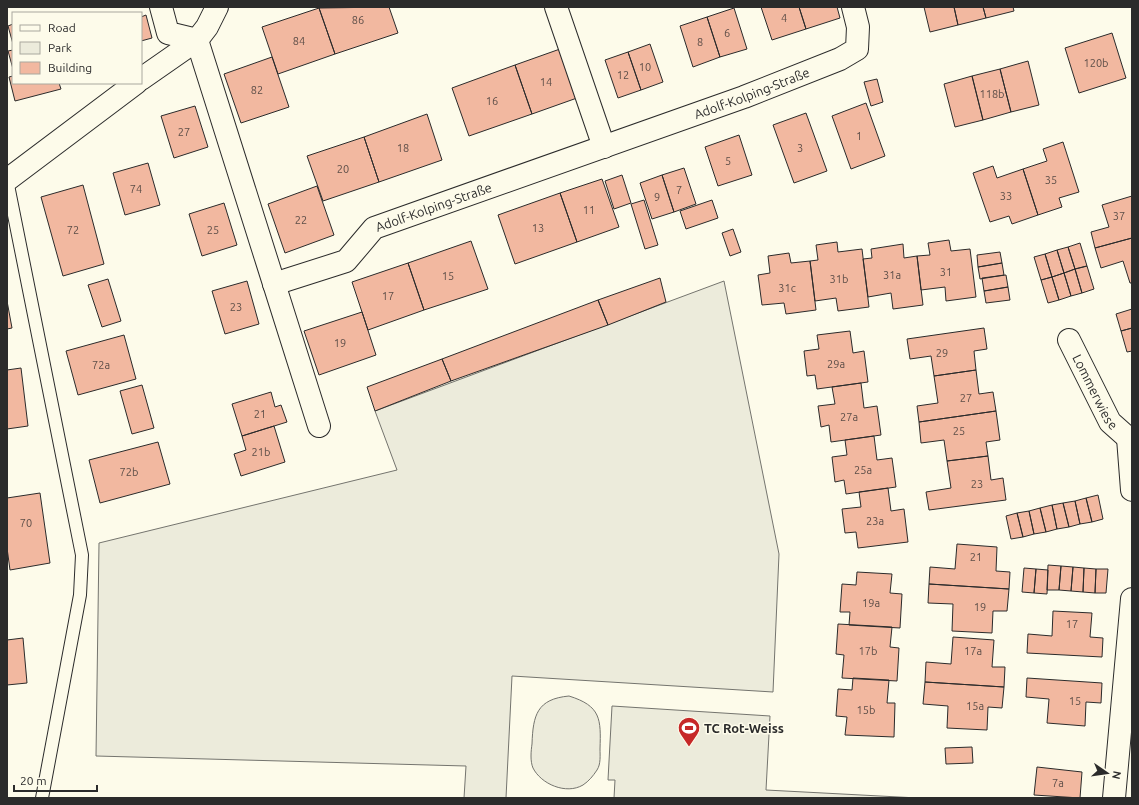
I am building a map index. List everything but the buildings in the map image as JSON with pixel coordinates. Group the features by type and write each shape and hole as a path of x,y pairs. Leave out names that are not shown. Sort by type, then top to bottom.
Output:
{"street":[{"path":"161,7 168,33 197,40"},
{"path":"142,78 197,40 207,27 217,7"},
{"path":"556,7 604,147"},
{"name":"Adolf-Kolping-Straße","path":"274,284 346,261 374,228 744,97 848,55 857,49 858,27 853,7"},
{"path":"197,40 320,426"},
{"path":"7,180 135,84"},
{"name":"Lommerwiese","path":"1070,340 1110,422 1130,438 1132,490"},
{"path":"1114,798 1126,749 1132,599"}],"lane":[{"path":"7,180 82,555 80,595 42,798"}],"green space":[{"path":"724,281 779,554 773,692 512,676 506,798 464,798 466,766 96,756 99,543 397,470 375,411"},
{"path":"569,696 587,704 597,715 600,729 600,760 597,770 587,782 576,788 569,789 555,786 542,779 533,768 531,756 534,725 539,710 543,705 550,701"},
{"name":"TC Rot-Weiss","path":"612,706 770,716 766,790 918,798 614,798 615,780 608,780"}],"place":[{"name":"TC Rot-Weiss","path":"689,748"}]}
